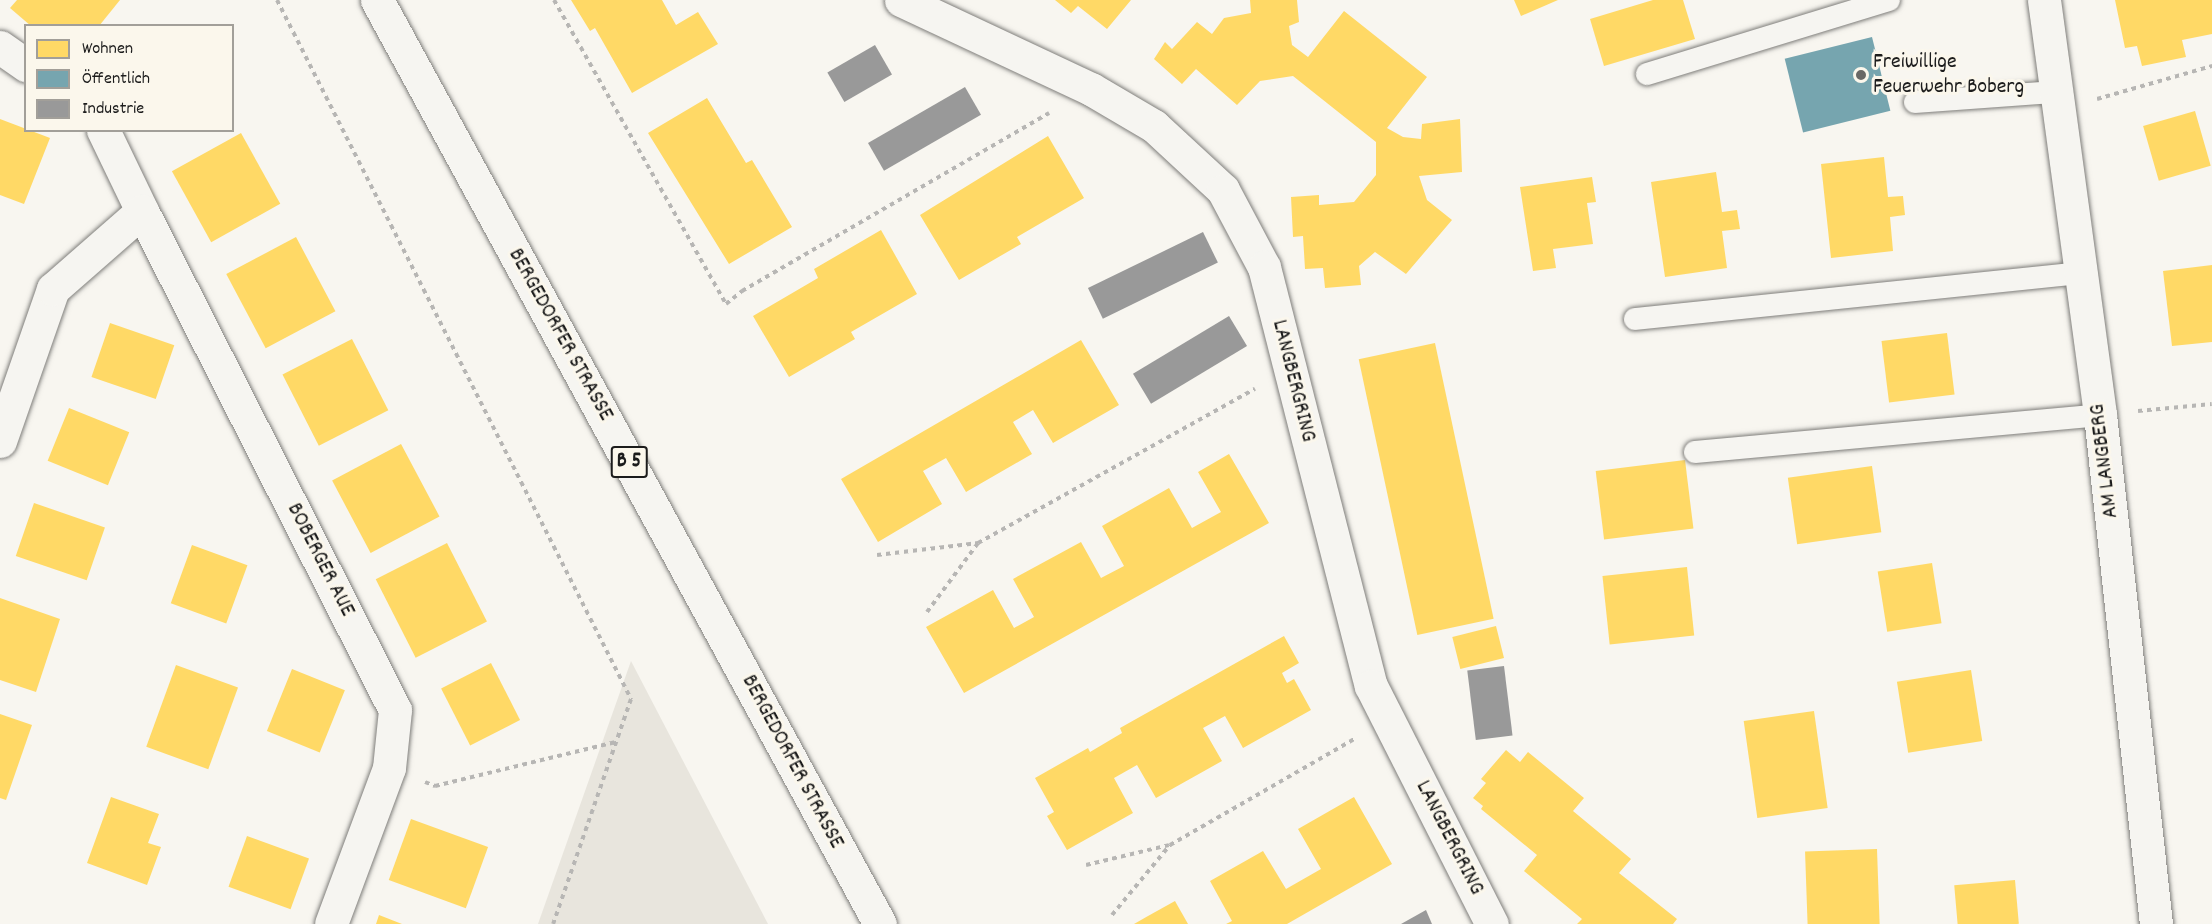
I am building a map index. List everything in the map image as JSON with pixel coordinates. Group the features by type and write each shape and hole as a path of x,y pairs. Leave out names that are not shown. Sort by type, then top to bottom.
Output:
{"street":[{"name":"BERGEDORFER STRASSE","path":"377,0 880,924"},
{"name":"LANGBERGRING","path":"901,0 1091,88 1154,126 1223,190 1264,267 1371,686 1492,924"},
{"name":"AM LANGBERG","path":"2044,0 2100,415 2156,924"},
{"path":"0,47 24,64"},
{"name":"BOBERGER AUE","path":"104,132 395,710 389,768 332,924"},
{"path":"0,441 53,290 142,210"}],"lane":[{"path":"1647,74 1889,0"},
{"path":"1915,102 2057,101"},
{"path":"1635,319 2081,273"},
{"path":"1695,452 2100,415"}],"path":[{"path":"277,0 630,699 553,924"},
{"path":"554,0 726,304 742,291 1091,88"},
{"path":"2057,101 2212,66"},
{"path":"877,555 978,543 1290,370"},
{"path":"2180,406 2212,404"},
{"path":"927,612 978,543"},
{"path":"1086,865 1170,845 1388,719"},
{"path":"389,768 435,786 617,742"},
{"path":"1112,915 1170,845"}],"shaded area":[{"path":"631,661 768,924 538,924"}],"building: Wohnen":[{"path":"17,0 120,0 101,24 29,24 10,8"},
{"path":"571,0 662,0 676,25 698,12 718,44 632,93 595,28 590,31"},
{"path":"1055,0 1131,0 1107,29 1078,6 1071,13"},
{"path":"1250,0 1297,0 1299,22 1289,26 1292,45 1308,57 1344,11 1427,77 1387,128 1403,137 1421,139 1422,124 1460,119 1462,172 1419,176 1427,200 1452,220 1406,274 1375,252 1359,266 1361,285 1325,288 1323,268 1305,269 1303,236 1293,237 1291,197 1319,195 1319,205 1354,202 1376,175 1376,142 1293,76 1260,81 1237,105 1196,69 1182,84 1154,59 1165,42 1172,49 1197,22 1212,34 1224,18 1251,13"},
{"path":"1514,0 1558,0 1521,16"},
{"path":"1653,0 1683,0 1695,39 1604,66 1590,19"},
{"path":"2115,0 2212,0 2212,34 2182,40 2186,57 2142,66 2137,46 2125,48"},
{"path":"707,98 746,163 752,160 792,227 729,264 648,133"},
{"path":"2195,111 2211,166 2159,181 2143,126"},
{"path":"0,119 24,128 24,132 34,132 50,138 24,204 0,195"},
{"path":"241,133 280,204 211,242 172,171"},
{"path":"1048,136 1084,198 1017,237 1021,244 959,280 920,215"},
{"path":"1884,157 1888,197 1903,196 1905,215 1890,217 1893,251 1831,258 1821,164"},
{"path":"1716,172 1722,212 1737,210 1740,229 1722,231 1727,268 1665,277 1651,182"},
{"path":"1592,177 1596,202 1587,203 1593,244 1553,249 1556,268 1533,271 1520,187"},
{"path":"881,230 917,294 851,332 855,339 789,377 753,316 818,278 814,269"},
{"path":"296,237 335,311 266,348 226,274"},
{"path":"2212,265 2212,342 2172,346 2163,271"},
{"path":"110,323 174,345 156,399 91,377"},
{"path":"1947,333 1955,395 1889,403 1881,341"},
{"path":"352,339 388,410 319,446 283,374"},
{"path":"1081,340 1119,405 1053,443 1033,410 1013,422 1032,454 966,492 946,458 923,471 942,504 878,542 841,479"},
{"path":"1435,343 1494,619 1417,635 1359,359"},
{"path":"69,408 129,432 108,485 48,461"},
{"path":"401,444 439,516 371,553 332,481"},
{"path":"1229,454 1269,523 964,693 926,627 993,590 1014,628 1034,617 1013,579 1081,542 1101,578 1124,566 1102,526 1169,488 1192,528 1221,512 1198,472"},
{"path":"1685,460 1693,528 1604,539 1596,471"},
{"path":"1872,466 1881,532 1797,544 1788,478"},
{"path":"34,503 105,527 87,580 16,556"},
{"path":"447,543 487,621 416,658 376,579"},
{"path":"192,545 247,565 226,623 171,603"},
{"path":"1932,563 1942,623 1887,632 1878,572"},
{"path":"1687,567 1694,636 1610,645 1602,576"},
{"path":"0,598 60,619 36,692 0,680"},
{"path":"1496,626 1504,658 1460,669 1452,637"},
{"path":"1284,636 1299,663 1282,673 1287,683 1294,679 1311,710 1243,748 1225,716 1203,728 1222,761 1156,798 1137,765 1114,778 1133,813 1067,850 1047,816 1054,812 1035,778 1088,748 1090,752 1122,733 1120,728"},
{"path":"491,663 520,720 470,745 441,688"},
{"path":"176,665 238,688 208,769 146,747"},
{"path":"292,669 345,690 320,752 267,731"},
{"path":"1971,670 1982,741 1908,753 1897,682"},
{"path":"1814,711 1828,808 1757,818 1744,721"},
{"path":"0,714 32,725 6,800 0,798"},
{"path":"1506,750 1520,762 1528,752 1584,798 1573,811 1631,859 1619,873 1677,919 1673,924 1577,924 1582,919 1524,871 1537,855 1481,809 1483,806 1473,798 1486,783 1481,779"},
{"path":"111,797 159,814 148,843 161,847 147,885 87,863"},
{"path":"1354,797 1392,864 1287,924 1226,924 1232,921 1210,881 1263,851 1286,889 1321,869 1298,829"},
{"path":"411,819 488,847 466,908 389,880"},
{"path":"247,836 309,859 291,909 229,887"},
{"path":"1877,849 1880,924 1808,924 1805,852"},
{"path":"2015,880 2019,924 1958,924 1954,885"},
{"path":"1175,901 1188,924 1134,924 1148,916"},
{"path":"379,915 402,924 376,924"}],"building: Öffentlich":[{"path":"1872,37 1890,111 1803,133 1785,59"}],"building: Industrie":[{"path":"875,45 892,74 844,102 827,72"},
{"path":"965,87 981,115 884,171 868,143"},
{"path":"1203,232 1218,263 1103,319 1088,288"},
{"path":"1229,316 1247,346 1151,404 1133,374"},
{"path":"1504,666 1513,735 1476,740 1467,671"},
{"path":"1426,910 1432,924 1401,924"}],"place":[{"name":"Freiwillige Feuerwehr Boberg","path":"1861,75"}]}
